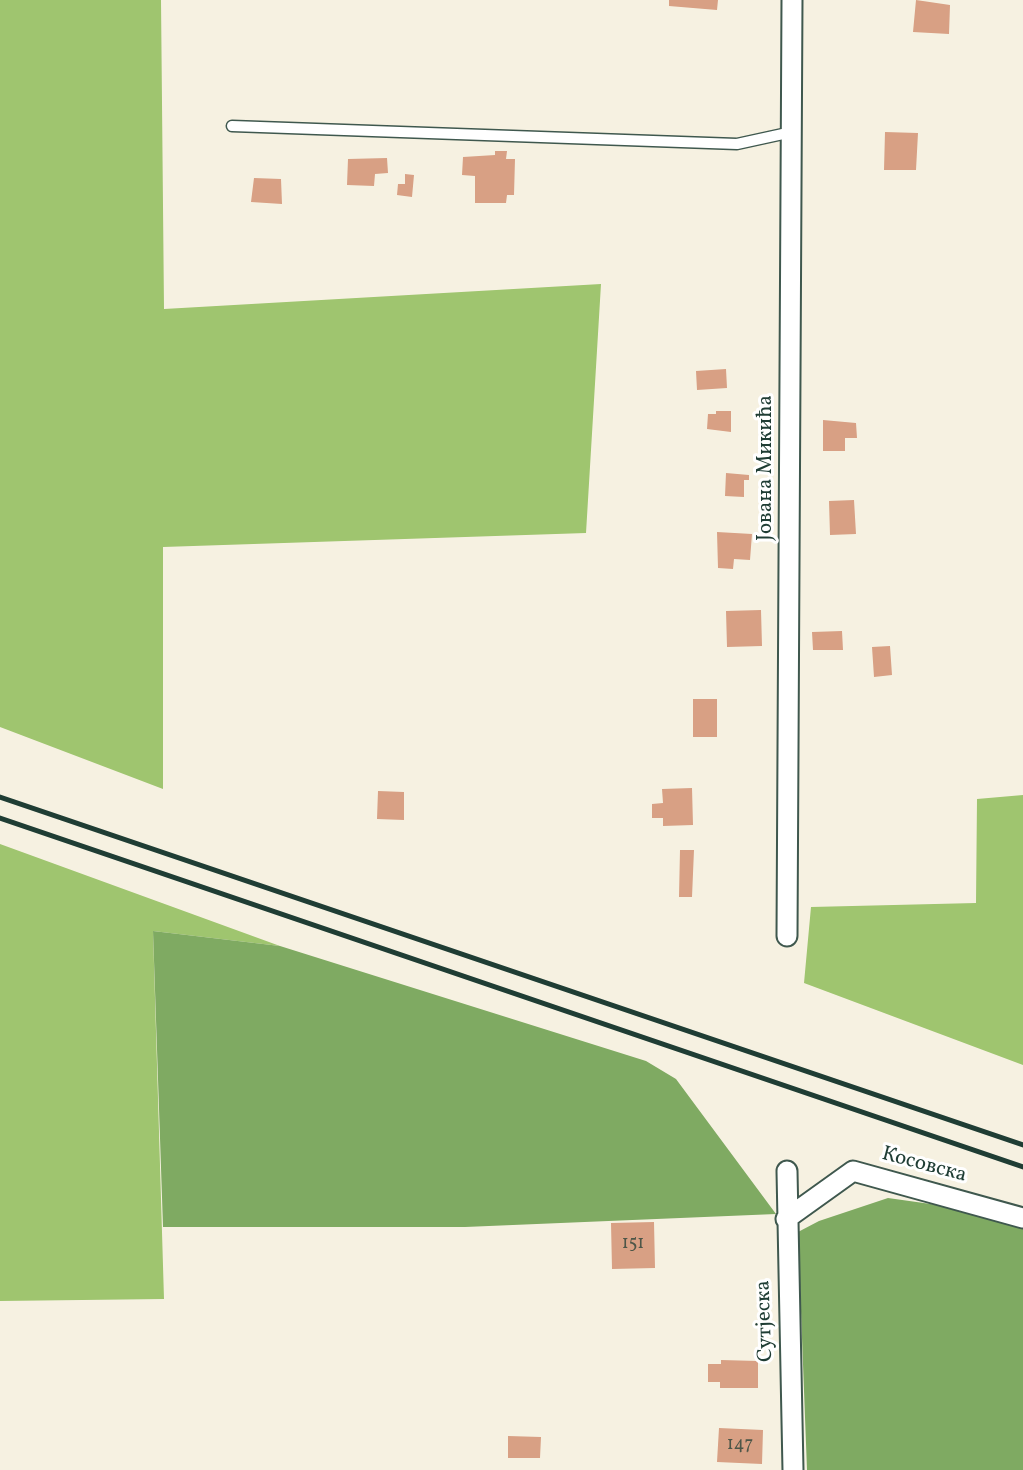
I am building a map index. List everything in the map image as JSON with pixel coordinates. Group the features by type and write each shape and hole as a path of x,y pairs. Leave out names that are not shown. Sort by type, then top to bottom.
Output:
{"street":[{"name":"Јована Микића","path":"788,936 792,0"},
{"name":"Сутјеска","path":"787,1171 793,1470"},
{"name":"Косовска","path":"786,1219 853,1171 1023,1218"}],"lane":[{"path":"232,126 737,144 792,132"}],"green space":[{"path":"0,0 161,0 164,309 601,284 586,533 163,547 163,789 0,727"},
{"path":"1023,795 1023,1065 804,983 811,907 976,903 977,799"},
{"path":"0,844 280,946 153,931 164,1299 0,1301"},
{"path":"153,931 280,946 646,1061 676,1079 776,1214 465,1227 163,1227"},
{"path":"888,1198 1023,1217 1023,1470 807,1470 798,1232 819,1221"}],"building":[{"path":"669,0 718,0 717,10 669,6"},
{"path":"916,0 950,5 949,34 913,32"},
{"path":"885,132 918,133 916,170 884,170"},
{"path":"495,151 507,151 506,159 515,159 514,195 507,195 506,203 475,203 475,176 462,175 463,157 495,155"},
{"path":"387,158 388,173 375,174 374,186 347,185 348,159"},
{"path":"405,174 414,175 412,197 397,195 398,184 405,184"},
{"path":"254,178 281,179 282,204 251,202"},
{"path":"726,369 727,388 697,390 696,371"},
{"path":"716,411 731,411 731,432 707,429 708,414 716,414"},
{"path":"823,420 856,423 857,438 845,438 845,451 823,451"},
{"path":"726,473 749,475 749,480 744,480 744,497 725,496"},
{"path":"854,500 856,534 830,535 829,501"},
{"path":"717,532 752,534 750,560 734,559 733,569 718,568"},
{"path":"761,610 762,646 727,647 726,611"},
{"path":"842,631 843,650 813,650 812,632"},
{"path":"890,646 892,675 874,677 872,647"},
{"path":"693,699 717,699 717,737 693,737"},
{"path":"692,788 693,825 663,826 663,818 652,818 652,804 663,803 662,789"},
{"path":"378,791 404,792 404,820 377,819"},
{"path":"680,850 694,850 692,897 679,897"},
{"path":"654,1222 655,1268 612,1269 611,1223"},
{"path":"721,1360 758,1361 758,1388 720,1388 720,1382 708,1382 708,1364 721,1364"},
{"path":"719,1428 763,1430 762,1464 717,1462"},
{"path":"508,1436 541,1437 540,1458 508,1458"}],"railway":[{"path":"0,797 1023,1145"},
{"path":"0,818 1023,1167"}]}
